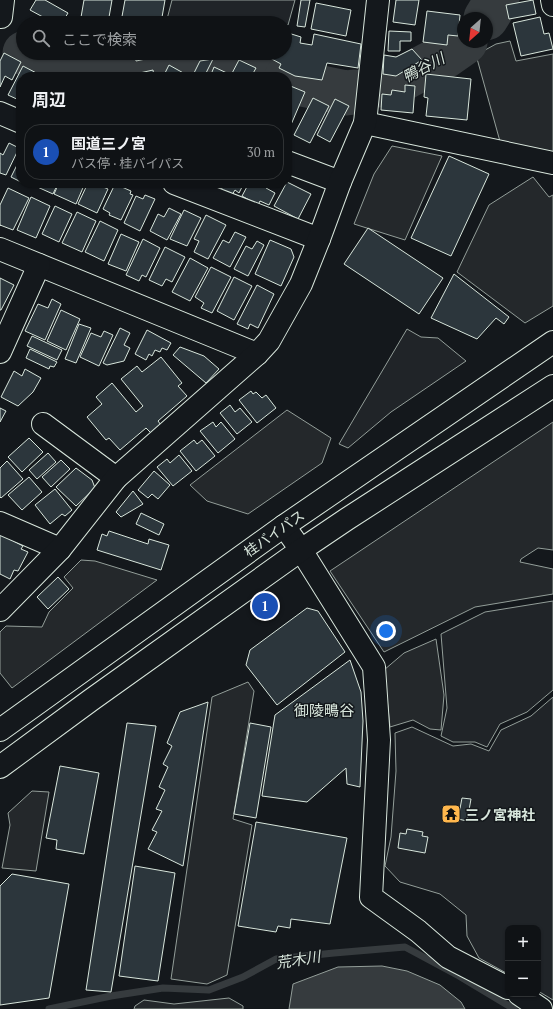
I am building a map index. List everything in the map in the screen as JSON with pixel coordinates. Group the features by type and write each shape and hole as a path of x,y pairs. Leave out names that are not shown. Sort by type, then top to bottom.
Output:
{"main road":[{"path":"0,610 60,549 116,478 257,354 269,341 301,284 340,182 365,123 378,0"},
{"path":"552,0 553,5"},
{"path":"0,114 16,120"},
{"path":"365,123 553,163"},
{"path":"292,164 340,182"},
{"path":"187,188 319,239"},
{"path":"0,249 257,354"},
{"path":"0,352 39,265"},
{"name":"桂バイパス","path":"0,730 284,526 553,342"},
{"path":"0,767 301,550 553,386"},
{"path":"43,424 116,478"},
{"path":"0,523 60,549"},
{"path":"284,526 301,550 374,667 379,740 371,898 418,930 448,958 505,986"},
{"path":"523,997 541,1009"}],"shaded area":[{"path":"172,0 295,0 291,16 168,16"},
{"path":"510,41 516,61 553,54 553,156 501,145 476,55 489,48 493,48 493,46"},
{"path":"392,146 442,156 405,240 354,224 374,174"},
{"path":"533,177 549,197 553,195 553,306 525,323 457,272 489,205"},
{"path":"407,329 421,337 438,338 466,361 391,412 348,448 339,444"},
{"path":"287,410 331,438 322,463 248,514 207,501 190,485"},
{"path":"553,422 553,550 538,548 521,559 520,562 553,569 553,594 475,607 384,652 330,571"},
{"path":"81,560 95,561 157,580 12,688 0,673 0,632 6,626 42,627 49,612 73,588 64,577"},
{"path":"553,601 553,690 527,712 500,724 487,747 475,742 453,742 441,736 447,708 441,634 485,612"},
{"path":"436,639 444,695 441,730 430,729 413,720 390,727 384,670 404,653"},
{"path":"248,682 254,691 233,819 252,825 227,975 207,984 171,979 212,697"},
{"path":"553,697 553,1000 541,993 541,925 505,925 505,972 479,958 467,936 466,915 440,894 400,882 385,866 391,837 396,771 395,733 412,727 453,746 471,744 489,751 501,730 531,716"},
{"path":"32,791 49,792 36,871 2,868 10,825 8,813"},
{"path":"382,966 407,971 440,985 461,1002 465,1009 289,1009 293,984 338,967"},
{"path":"229,998 243,1006 243,1009 134,1009 135,1006 144,1000 174,1004"}],"building":[{"path":"36,0 45,0 68,13 66,16 41,16 30,10"},
{"path":"84,0 112,0 109,16 81,16"},
{"path":"125,0 165,0 162,16 122,16"},
{"path":"301,0 310,0 305,27 297,26"},
{"path":"396,0 419,0 415,25 393,22"},
{"path":"533,0 536,14 509,19 506,5"},
{"path":"316,3 351,10 346,36 311,29"},
{"path":"427,11 457,15 457,36 448,35 447,45 423,42"},
{"path":"540,17 544,34 549,33 553,49 521,56 513,23"},
{"path":"389,31 411,32 411,41 400,41 400,51 388,51"},
{"path":"292,34 301,37 300,43 312,45 314,34 361,44 358,68 327,63 322,80 295,76 292,74 292,72 287,72 279,68 281,64 274,60 292,60"},
{"path":"412,49 422,60 396,76 383,74 384,55 396,57"},
{"path":"4,53 21,62 12,80 5,76 0,87 0,61"},
{"path":"212,60 206,72 194,72 200,61"},
{"path":"239,60 256,68 254,72 233,72"},
{"path":"169,65 182,72 166,72"},
{"path":"23,66 34,72 20,72"},
{"path":"214,67 225,72 212,72"},
{"path":"426,74 471,79 467,120 426,116 428,98 424,97"},
{"path":"16,80 16,99 8,95"},
{"path":"405,85 415,86 413,113 381,110 382,94 391,95 392,90 405,92"},
{"path":"292,87 305,92 292,122"},
{"path":"313,98 329,106 310,143 294,135"},
{"path":"335,99 349,106 330,142 317,135"},
{"path":"9,143 16,146 16,154 6,175 0,173 0,153 3,155"},
{"path":"449,156 489,174 451,256 411,238"},
{"path":"16,167 16,180 11,177"},
{"path":"292,184 311,194 298,219 274,206 284,188 292,188"},
{"path":"8,188 29,198 13,230 0,225 0,205"},
{"path":"40,188 56,188 53,194"},
{"path":"57,188 83,188 76,204 54,194"},
{"path":"86,188 108,189 97,213 78,204"},
{"path":"113,188 124,188 131,191 130,194 133,195 121,220 109,215 110,213 103,209"},
{"path":"222,188 242,188 239,193 235,190 232,195 221,190"},
{"path":"246,188 266,188 275,193 269,205 260,201 258,205 242,196"},
{"path":"145,195 155,199 140,231 124,223 136,196 143,199"},
{"path":"31,197 50,206 36,238 17,230"},
{"path":"55,206 72,214 59,242 42,234"},
{"path":"169,208 181,214 167,240 150,231 158,214 164,217"},
{"path":"184,210 201,218 187,246 170,239"},
{"path":"77,212 96,221 82,252 62,243"},
{"path":"206,215 226,225 208,259 194,252 199,241 194,239"},
{"path":"100,221 118,230 104,261 85,252"},
{"path":"368,228 443,278 419,314 344,264"},
{"path":"235,232 246,237 230,267 213,258 223,240 229,243"},
{"path":"121,234 139,242 126,271 108,264"},
{"path":"143,239 160,248 146,277 142,275 139,281 126,275"},
{"path":"270,240 291,249 294,257 281,286 255,274"},
{"path":"257,241 264,245 248,276 234,269 246,246 252,249"},
{"path":"165,247 185,257 172,282 166,279 162,286 149,280"},
{"path":"190,258 208,268 190,301 172,292"},
{"path":"211,267 231,277 212,313 201,308 204,303 195,297"},
{"path":"454,274 509,317 504,324 496,318 477,339 431,318"},
{"path":"234,277 252,286 234,320 217,311"},
{"path":"0,278 14,285 1,310 0,310"},
{"path":"257,285 274,294 258,328 250,324 248,329 237,324"},
{"path":"52,299 61,304 45,340 25,331 38,304 48,308"},
{"path":"61,310 80,319 66,350 47,341"},
{"path":"79,324 91,328 76,363 65,359"},
{"path":"120,328 130,333 124,345 130,348 124,361 107,365 103,363"},
{"path":"147,330 171,343 167,350 162,348 160,352 155,350 152,356 149,354 146,360 135,354"},
{"path":"104,331 113,335 99,366 80,357 91,333 101,337"},
{"path":"32,336 62,350 57,360 27,346"},
{"path":"180,347 204,356 219,369 206,383 173,355"},
{"path":"30,349 57,362 54,367 50,366 49,369 26,358"},
{"path":"161,357 182,383 178,386 187,396 158,421 161,425 151,433 146,428 120,450 109,438 106,440 87,417 102,404 96,397 112,383 136,412 143,406 121,379 137,366 142,372"},
{"path":"25,369 41,378 33,392 18,406 1,397 14,371 22,376"},
{"path":"251,391 253,394 256,392 262,398 266,395 276,408 257,423 239,400"},
{"path":"230,405 235,412 240,408 252,422 237,434 220,413"},
{"path":"0,408 6,411 0,422"},
{"path":"213,422 216,427 221,422 235,439 218,453 200,431"},
{"path":"29,438 43,452 22,472 8,457"},
{"path":"194,440 197,444 202,440 215,456 196,471 180,451"},
{"path":"48,453 56,462 37,479 29,470"},
{"path":"179,455 192,471 173,486 157,467 167,459 170,463"},
{"path":"61,460 70,469 51,487 42,477"},
{"path":"7,461 23,479 1,498 0,468"},
{"path":"76,468 92,480 95,488 76,506 56,487"},
{"path":"154,471 170,485 158,499 152,494 148,498 138,490"},
{"path":"29,477 42,492 22,510 8,495"},
{"path":"55,489 72,510 65,516 62,514 50,524 35,505"},
{"path":"133,491 143,504 121,517 116,512"},
{"path":"141,513 164,524 159,535 136,524"},
{"path":"109,531 148,544 149,539 169,545 161,570 97,550 102,534 107,536"},
{"path":"0,534 23,546 21,549 28,552 18,571 14,570 10,579 0,574"},
{"path":"58,577 69,589 48,609 37,597"},
{"path":"307,608 318,611 345,652 277,705 246,665 250,650"},
{"path":"350,660 361,692 363,721 360,787 347,784 346,768 307,802 262,796 275,715"},
{"path":"208,702 183,866 148,849 157,832 152,830 162,811 156,809 165,790 159,787 168,767 163,764 172,746 167,743 180,712"},
{"path":"127,723 156,726 111,992 86,990"},
{"path":"250,723 271,727 256,818 234,814"},
{"path":"60,766 99,773 84,854 56,849 57,840 46,838"},
{"path":"462,798 471,799 467,821 458,819"},
{"path":"256,822 347,838 330,924 291,919 290,928 278,926 276,932 238,926"},
{"path":"407,829 423,832 422,836 428,837 425,853 398,848 400,833 406,834"},
{"path":"135,866 175,873 158,981 119,976"},
{"path":"12,874 69,884 49,998 0,1005 0,886"}],"waterway":[{"name":"鴨谷川","path":"490,12 497,0"},
{"name":"鴨谷川","path":"379,85 398,81 445,56 457,48"},
{"name":"鴨谷川","path":"43,60 73,69 92,72"},
{"name":"鴨谷川","path":"106,72 176,60"},
{"name":"鴨谷川","path":"253,60 277,72"},
{"name":"鴨谷川","path":"292,79 302,84 346,93 354,92"},
{"name":"荒木川","path":"49,1009 111,996 163,988 209,990 243,977 276,959 405,947 459,976 514,1009"}],"place":[{"name":"国道三ノ宮","path":"265,606"},
{"name":"三ノ宮神社","path":"451,814"}],"district":[{"name":"御陵鴫谷","path":"324,710"}]}
